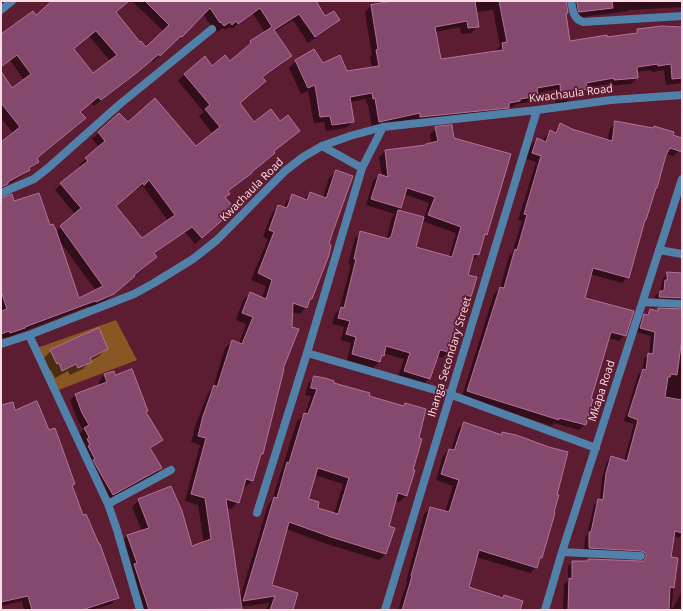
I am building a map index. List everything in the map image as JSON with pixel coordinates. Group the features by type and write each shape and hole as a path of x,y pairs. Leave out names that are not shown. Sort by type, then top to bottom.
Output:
{"street":[{"path":"1,10 12,1"},
{"path":"571,1 574,16 583,22 682,16"},
{"path":"1,192 34,179 120,104 212,29"},
{"name":"Kwachaula Road","path":"1,344 29,335 134,294 193,259 217,240 285,171 303,157 322,146 350,136 383,127 537,110 611,100 682,95"},
{"name":"Ihanga Secondary Street","path":"385,610 449,394 537,110"},
{"path":"258,513 362,168 383,127"},
{"path":"322,146 362,168"},
{"name":"Mkapa Road","path":"545,610 562,552 682,179"},
{"path":"659,250 682,254"},
{"path":"643,302 682,304"},
{"path":"29,335 108,504 140,610"},
{"path":"307,353 449,394 596,448"},
{"path":"108,504 171,470"},
{"path":"562,552 641,556"}],"shaded area":[{"path":"116,320 137,360 56,391 37,348"}],"building":[{"path":"52,1 129,1 116,12 140,42 141,41 146,47 169,25 145,1 316,1 325,16 334,11 340,20 315,37 299,14 274,30 292,56 262,77 266,81 240,103 254,122 271,109 280,121 288,115 300,131 274,151 275,153 252,173 228,191 230,194 225,197 234,208 226,215 227,216 202,238 192,227 154,253 157,257 134,275 135,276 114,294 25,328 10,333 9,331 1,334 1,311 7,309 1,291 1,198 12,194 14,201 39,193 50,225 53,224 56,230 79,298 103,286 60,226 81,208 60,183 88,161 85,158 105,141 98,132 119,113 128,122 155,98 196,146 220,127 205,109 210,105 184,74 205,56 212,66 225,55 230,61 251,43 250,41 272,27 260,8 238,24 236,21 232,25 230,22 224,26 221,22 220,23 210,8 182,37 181,36 160,56 159,54 101,100 98,97 80,112 86,118 37,158 39,162 29,168 30,170 1,187 1,142 20,127 1,103 1,71 12,88 31,74 17,55 1,67 1,34 33,11 36,15","holes":["96,31 117,55 93,73 74,49","149,180 175,215 142,238 116,206 143,183 144,185"]},
{"path":"394,1 475,1 479,27 468,28 467,21 435,27 441,59 503,50 502,43 507,42 499,1 566,1 568,13 566,14 570,41 607,35 607,37 637,33 637,29 662,26 682,27 682,78 672,79 671,64 637,67 638,78 614,80 614,78 586,83 587,89 573,92 573,96 561,97 560,84 537,88 538,96 520,99 520,101 509,103 509,108 420,117 420,113 379,122 375,98 373,99 372,93 350,97 354,122 332,125 330,116 320,117 315,85 308,88 295,60 314,49 323,63 340,55 347,71 379,66 376,50 378,49 371,5"},
{"path":"577,1 612,1 613,8 579,12"},
{"path":"615,121 653,128 654,126 674,132 673,135 682,138 682,152 670,148 666,155 657,188 645,220 629,278 593,268 585,298 634,311 626,336 611,332 591,399 593,399 586,425 559,418 559,420 467,391 500,287 504,288 515,249 517,250 527,215 524,214 541,156 532,153 537,138 546,142 550,130 556,133 560,123 572,129 612,141"},
{"path":"452,125 454,138 511,154 487,235 485,234 479,255 474,254 468,275 477,277 471,297 467,295 449,352 440,350 430,379 404,371 410,353 386,346 384,356 382,355 380,362 352,354 356,337 346,334 350,321 338,318 341,307 344,308 356,259 354,259 360,231 389,239 391,237 398,210 424,217 416,247 452,257 461,227 428,215 435,197 407,188 401,208 371,199 379,174 388,177 385,150 426,145 438,141 435,127"},
{"path":"336,170 353,176 332,234 329,244 331,245 329,255 312,299 310,299 307,308 293,303 292,327 299,329 283,369 263,454 261,454 253,481 246,479 239,503 226,499 242,609 149,610 134,564 137,563 127,535 149,528 138,499 171,486 182,511 192,546 211,539 205,498 191,494 206,438 198,436 203,416 214,385 217,387 232,340 242,344 253,317 242,313 250,292 266,299 272,280 258,273 274,232 269,230 278,205 287,208 292,194 307,200 310,192 326,198"},
{"path":"667,272 682,273 682,298 659,297 660,291 664,291 665,280 667,280"},
{"path":"658,308 682,309 682,338 677,375 671,374 670,377 668,377 665,397 682,400 682,533 675,531 671,557 678,558 674,588 670,587 669,610 568,610 569,578 572,579 572,561 588,561 588,559 644,561 646,557 646,553 641,551 589,548 589,532 591,532 598,499 603,500 606,473 611,456 627,461 638,420 628,416 643,369 646,370 648,353 653,354 655,332 640,328 644,314 648,315 650,309 658,311"},
{"path":"99,328 108,349 90,358 92,362 78,368 76,364 62,371 59,363 57,364 50,350"},
{"path":"132,369 148,411 146,412 163,440 150,448 162,468 113,495 93,460 95,459 88,446 90,445 87,439 89,437 84,428 89,425 82,413 75,394 107,382 104,374 114,371 115,375"},
{"path":"314,376 325,378 334,381 334,383 370,393 369,396 404,406 405,403 426,409 419,438 422,439 407,496 398,493 389,526 395,528 386,554 289,522 272,585 298,593 293,610 270,610 275,596 243,601 274,497 277,498 287,462 289,463 304,413 308,414 317,389 311,388","holes":["318,468 349,478 338,514 318,508 319,502 309,499"]},
{"path":"37,401 49,430 55,428 75,484 72,485 83,515 86,514 100,544 119,598 82,610 32,610 28,596 1,602 1,405 13,402 15,410"},
{"path":"464,422 502,435 502,432 516,435 568,452 557,495 559,495 555,513 542,558 540,558 537,568 479,550 469,587 503,598 504,595 523,601 520,610 402,610 430,507 449,512 459,480 441,474 449,449 454,450"}]}
